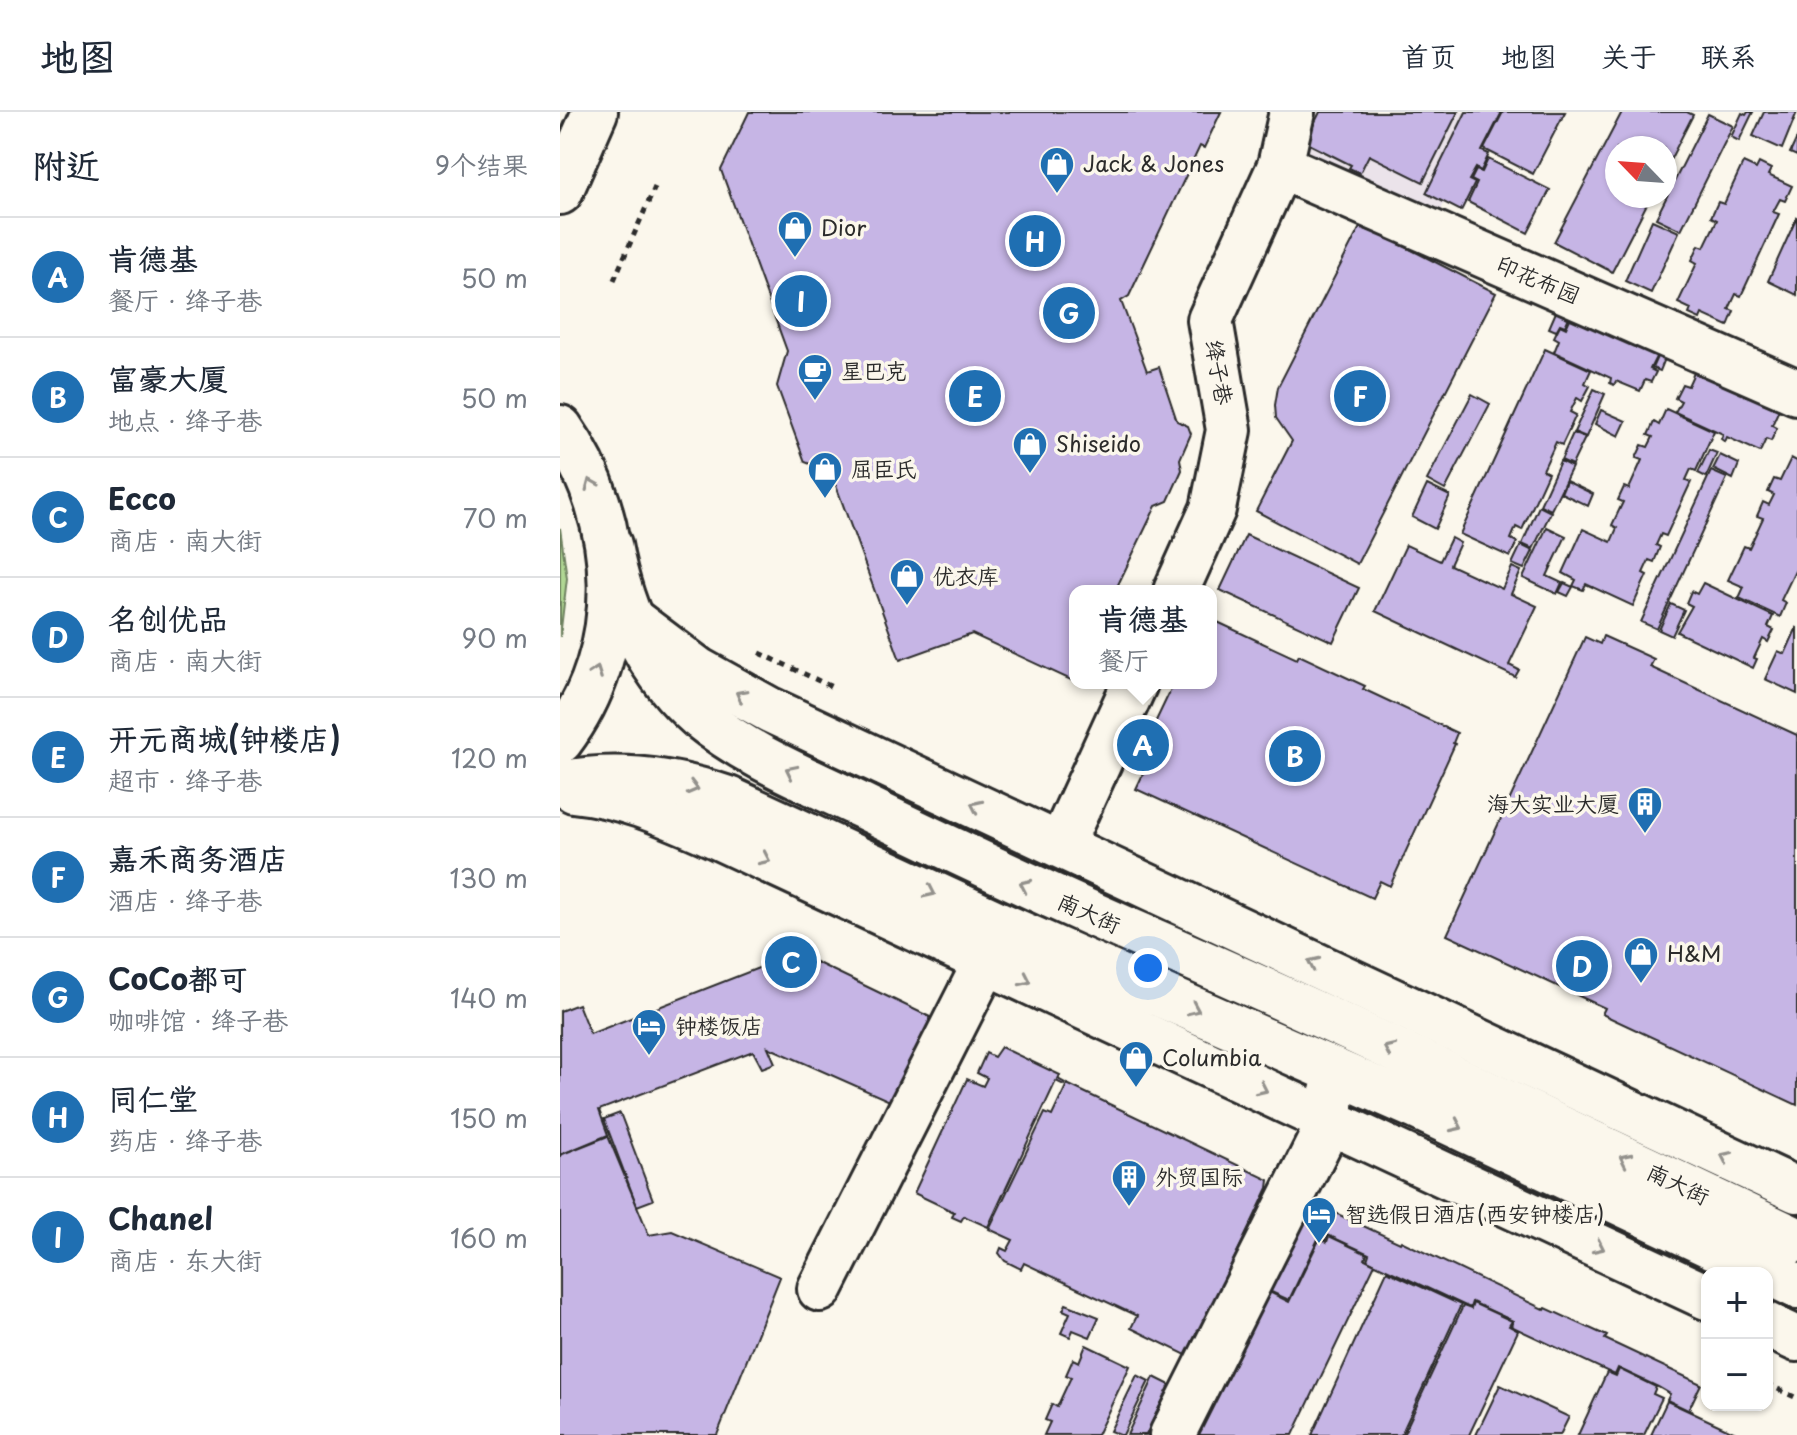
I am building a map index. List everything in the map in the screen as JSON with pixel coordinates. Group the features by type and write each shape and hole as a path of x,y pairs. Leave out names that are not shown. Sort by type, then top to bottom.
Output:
{"street":[{"path":"560,192 595,112"},
{"name":"绛子巷","path":"1179,585 1213,509 1229,430 1210,320 1280,166 1292,112"},
{"name":"印花布园","path":"1280,166 1797,392"},
{"path":"560,428 574,447 602,511 612,584 609,623 600,661 586,698 560,741"},
{"name":"南大街","path":"609,545 616,582 642,645 676,693 723,735 750,752 1022,884 1241,980 1797,1240"},
{"path":"629,618 686,662 733,691 1797,1190"},
{"path":"1061,845 1132,689"},
{"name":"南大街","path":"560,786 598,778 626,777 661,780 728,799 995,944 1333,1069 1797,1286"},
{"path":"820,1289 995,944 1330,1121 1701,1294"},
{"path":"1172,1435 1330,1121 1333,1069"},
{"path":"1773,1328 1797,1339"}],"path":[{"path":"614,280 655,187"},
{"path":"760,653 832,687"},
{"path":"1773,1387 1797,1398"}],"shaded area":[{"path":"1304,112 1487,112 1435,223 1292,163"}],"green space":[{"path":"560,528 567,578 560,637"}],"building":[{"path":"749,112 1221,112 1204,148 1200,146 1129,296 1121,301 1147,371 1159,367 1177,421 1188,426 1191,434 1180,459 1182,470 1168,501 1156,506 1118,585 1069,585 1069,679 972,634 900,660 831,472 805,462 777,386 787,351 721,170"},
{"path":"1320,112 1458,112 1423,182 1369,155 1360,173 1349,168 1351,165 1305,142"},
{"path":"1466,112 1502,112 1482,151 1489,154 1481,171 1476,168 1469,180 1475,183 1461,211 1426,193"},
{"path":"1503,112 1565,112 1533,174 1484,149"},
{"path":"1622,112 1687,112 1693,115 1677,146 1677,136 1609,136"},
{"path":"1753,112 1739,141 1731,137 1742,113 1746,115"},
{"path":"1764,112 1797,112 1782,149 1753,136"},
{"path":"1708,114 1733,126 1681,230 1656,218 1661,208 1677,208 1677,176"},
{"path":"1797,138 1797,156 1790,153"},
{"path":"1605,144 1605,208 1645,208 1612,272 1554,242"},
{"path":"1488,159 1550,190 1528,233 1468,202 1477,183 1471,180 1476,170 1482,172"},
{"path":"1743,163 1756,169 1759,163 1771,169 1768,175 1792,186 1785,201 1780,199 1773,212 1779,214 1741,296 1736,294 1729,309 1734,311 1728,326 1702,314 1700,319 1689,314 1691,309 1678,303 1697,263 1692,260 1699,245 1704,247 1717,220 1711,217 1718,202 1724,204"},
{"path":"1797,217 1797,295 1768,281"},
{"path":"1652,220 1679,232 1651,293 1625,281"},
{"path":"1360,227 1496,293 1357,564 1256,511 1292,441 1276,418 1278,387"},
{"path":"1559,305 1572,311 1565,326 1560,324 1556,331 1549,328"},
{"path":"1574,310 1660,349 1650,369 1656,372 1651,382 1645,380 1640,391 1616,381 1614,385 1610,383 1611,378 1554,352 1559,340 1554,337 1560,325 1566,328"},
{"path":"1661,348 1668,351 1660,371 1652,368"},
{"path":"1545,349 1591,370 1585,383 1590,386 1582,401 1577,398 1570,412 1576,415 1562,445 1556,442 1543,470 1548,473 1522,530 1516,527 1511,539 1517,542 1510,557 1460,534"},
{"path":"1697,366 1781,405 1772,425 1777,428 1771,441 1766,439 1760,452 1727,437 1725,442 1721,439 1723,434 1675,412 1681,401 1675,398 1682,384 1688,386"},
{"path":"1594,389 1605,394 1586,437 1574,432"},
{"path":"1472,394 1490,404 1445,490 1427,480"},
{"path":"1666,409 1714,431 1696,471 1691,469 1686,480 1691,482 1666,536 1661,534 1656,545 1660,547 1654,562 1649,560 1643,573 1647,575 1633,606 1586,584 1583,590 1573,586 1576,580 1563,573 1583,529 1611,542 1617,528 1612,525 1623,502 1618,500 1624,487 1629,489 1642,460 1636,458 1642,445 1648,447 1653,437 1648,435 1654,422 1659,425"},
{"path":"1601,410 1626,421 1619,436 1595,424"},
{"path":"1573,433 1585,438 1572,465 1561,460"},
{"path":"1709,450 1717,453 1706,477 1698,473"},
{"path":"1720,455 1739,464 1733,479 1713,469"},
{"path":"1791,458 1797,461 1797,572 1781,600 1786,603 1780,617 1739,598 1744,587 1728,580 1744,546 1749,548 1763,518 1757,516 1763,502 1769,505 1774,495 1768,492 1774,479 1780,481"},
{"path":"1560,461 1572,467 1551,510 1540,505"},
{"path":"1711,471 1727,478 1657,629 1641,622"},
{"path":"1566,481 1593,494 1588,506 1561,493"},
{"path":"1427,485 1450,496 1435,529 1412,517"},
{"path":"1539,506 1551,512 1533,549 1522,544"},
{"path":"1547,527 1566,536 1547,576 1562,583 1557,594 1523,578"},
{"path":"1246,535 1359,588 1333,642 1220,590"},
{"path":"1451,538 1460,543 1450,565 1502,589 1512,567 1521,571 1511,594 1537,606 1509,665 1519,670 1515,677 1375,611 1406,545 1440,561"},
{"path":"1521,545 1533,551 1524,569 1512,564"},
{"path":"1564,583 1573,587 1568,596 1559,592"},
{"path":"1703,583 1773,616 1768,627 1774,630 1768,642 1763,639 1753,668 1677,632 1692,606 1686,603 1691,591 1697,594"},
{"path":"1671,604 1684,610 1672,636 1659,630"},
{"path":"1217,622 1297,659 1299,655 1457,733 1455,744 1390,886 1380,881 1372,898 1136,789 1144,772 1134,767 1171,689 1217,689"},
{"path":"1797,627 1797,694 1765,679 1778,651 1785,654"},
{"name":"海大实业大厦","path":"1603,636 1654,659 1650,667 1797,735 1797,1105 1602,1014 1605,1008 1447,935 1585,637 1600,644"},
{"name":"钟楼饭店","path":"797,953 932,1018 933,1025 892,1102 768,1047 775,1063 762,1068 753,1051 599,1110 608,1135 560,1155 560,1011 578,1004 590,1034"},
{"path":"1001,1047 1060,1075 1058,1079 1065,1083 1056,1081 988,1227 964,1216 961,1221 952,1217 954,1212 914,1193 967,1079 983,1086 987,1078 977,1073 986,1053 994,1057"},
{"name":"外贸国际","path":"1067,1084 1269,1180 1268,1188 1188,1356 1131,1328 1137,1316 1024,1263 1021,1269 1005,1261 999,1253 1001,1248 1007,1251 1013,1240 989,1229 1045,1113 1052,1116"},
{"path":"620,1113 653,1200 637,1206 604,1119"},
{"path":"608,1136 649,1235 672,1231 780,1277 717,1435 560,1435 560,1155"},
{"path":"1305,1199 1607,1336 1605,1339 1701,1384 1689,1409 1692,1412 1667,1400 1670,1394 1658,1387 1618,1368 1615,1375 1511,1326 1513,1321 1472,1302 1470,1308 1367,1260 1369,1254 1328,1235 1326,1240 1319,1237 1289,1300 1256,1285"},
{"path":"1329,1236 1367,1254 1365,1259 1375,1264 1293,1435 1190,1435 1261,1288 1289,1302 1320,1238 1327,1242"},
{"path":"1387,1271 1461,1305 1401,1435 1312,1435"},
{"path":"1473,1303 1512,1321 1509,1326 1518,1331 1469,1435 1403,1435 1463,1306 1471,1309"},
{"path":"1066,1304 1099,1317 1090,1337 1073,1330 1070,1337 1061,1333 1070,1313 1063,1310"},
{"path":"1086,1345 1130,1366 1097,1435 1044,1435 1050,1422 1045,1420 1052,1404 1057,1407 1071,1377 1066,1375 1073,1359 1079,1362"},
{"path":"1619,1369 1656,1387 1653,1394 1662,1398 1644,1435 1578,1435 1607,1372 1616,1376"},
{"path":"1137,1375 1149,1381 1123,1435 1120,1435 1110,1431"},
{"path":"1154,1377 1170,1385 1146,1435 1127,1435"},
{"path":"1500,1385 1569,1417 1560,1435 1476,1435"},
{"path":"1667,1401 1740,1435 1651,1435"}],"place":[{"name":"Jack & Jones","path":"1057,195"},
{"name":"同仁堂","path":"1035,241"},
{"name":"Dior","path":"795,259"},
{"name":"Chanel","path":"801,301"},
{"name":"CoCo都可","path":"1069,313"},
{"name":"开元商城(钟楼店)","path":"975,396"},
{"name":"嘉禾商务酒店","path":"1360,396"},
{"name":"星巴克","path":"815,402"},
{"name":"Shiseido","path":"1030,475"},
{"name":"屈臣氏","path":"825,500"},
{"name":"优衣库","path":"907,607"},
{"name":"肯德基","path":"1143,745"},
{"name":"富豪大厦","path":"1295,756"},
{"name":"海大实业大厦","path":"1645,835"},
{"name":"Ecco","path":"791,962"},
{"name":"名创优品","path":"1582,966"},
{"name":"H&M","path":"1641,985"},
{"name":"钟楼饭店","path":"649,1057"},
{"name":"Columbia","path":"1136,1089"},
{"name":"外贸国际","path":"1129,1208"},
{"name":"智选假日酒店(西安钟楼店)","path":"1319,1245"}]}
